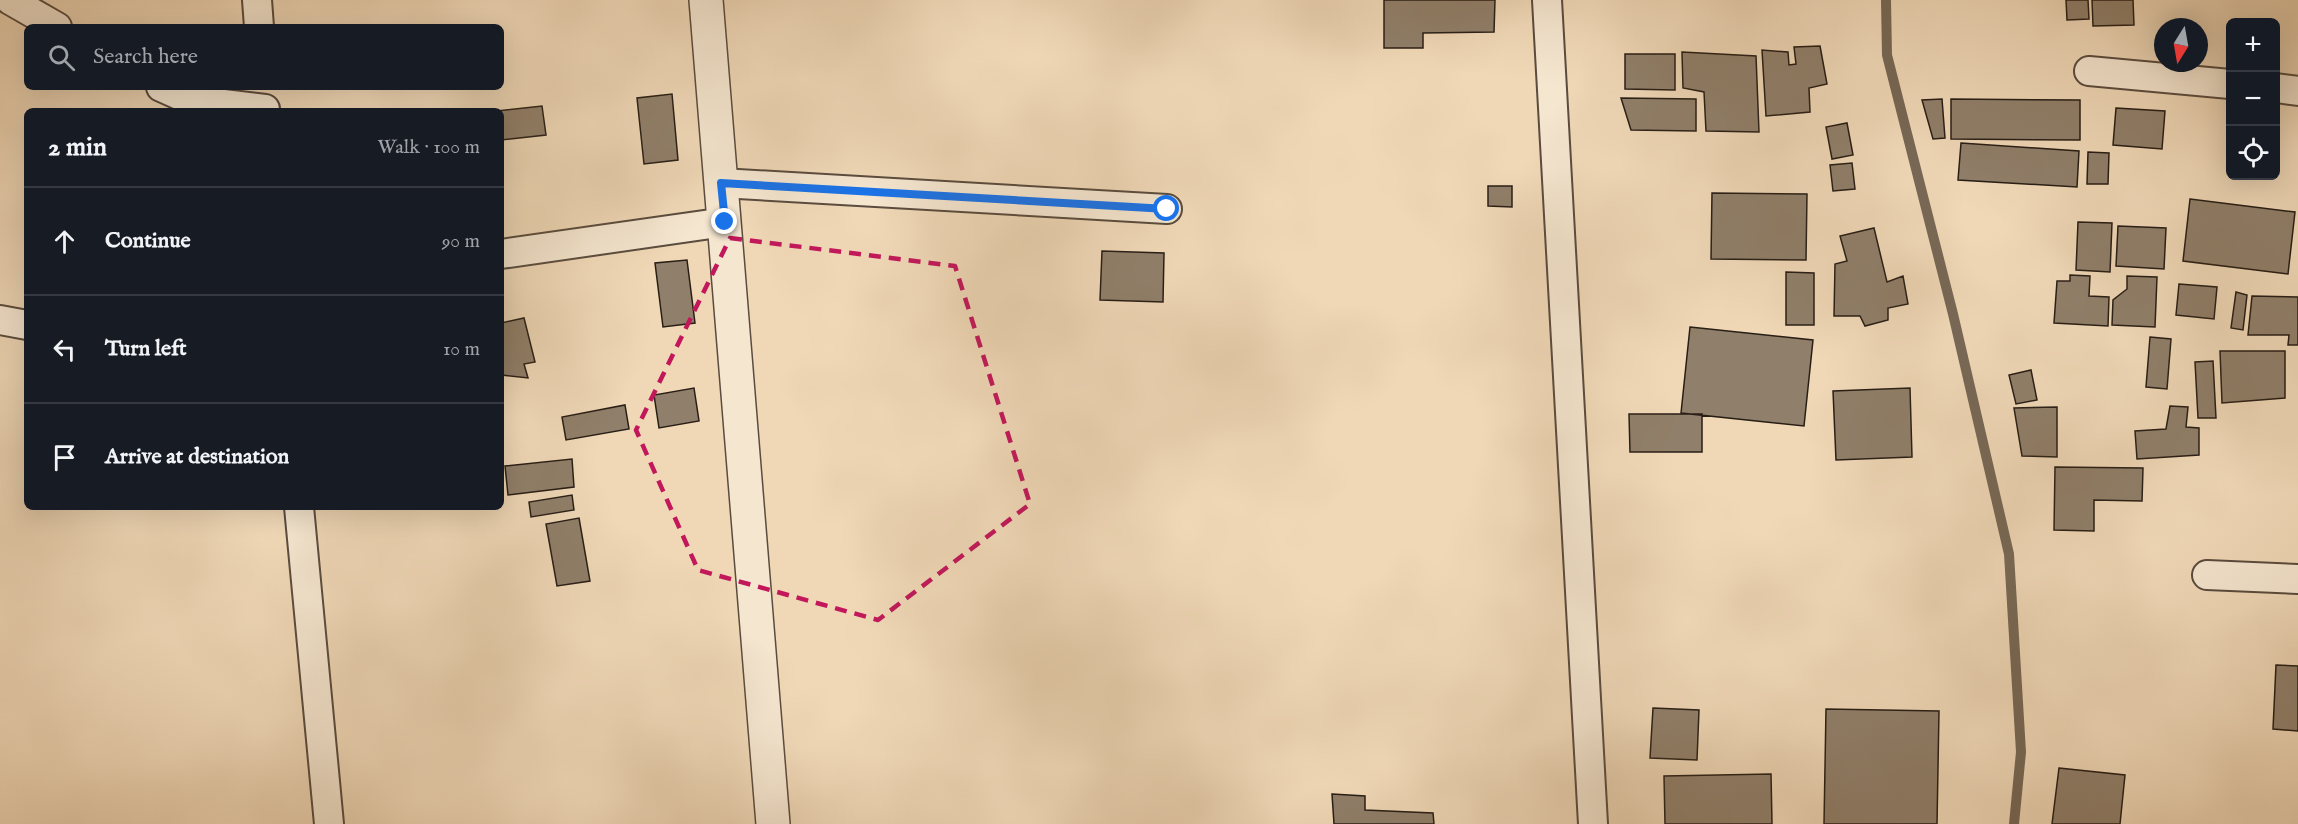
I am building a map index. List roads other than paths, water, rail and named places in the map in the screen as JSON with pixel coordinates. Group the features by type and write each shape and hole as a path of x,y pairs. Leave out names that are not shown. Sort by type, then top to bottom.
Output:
{"street":[{"path":"10,0 52,24"},
{"path":"257,0 259,24"},
{"path":"706,0 773,824"},
{"path":"1546,0 1593,824"},
{"path":"2089,71 2226,84"},
{"path":"2280,89 2298,91"},
{"path":"168,90 190,100 265,102"},
{"path":"721,183 1167,209"},
{"path":"504,254 725,222"},
{"path":"0,320 24,324"},
{"path":"299,510 329,824"},
{"path":"2207,575 2298,579"}],"waterway":[{"path":"1886,0 1887,55 1953,314 2009,554 2021,752 2014,824"}]}
